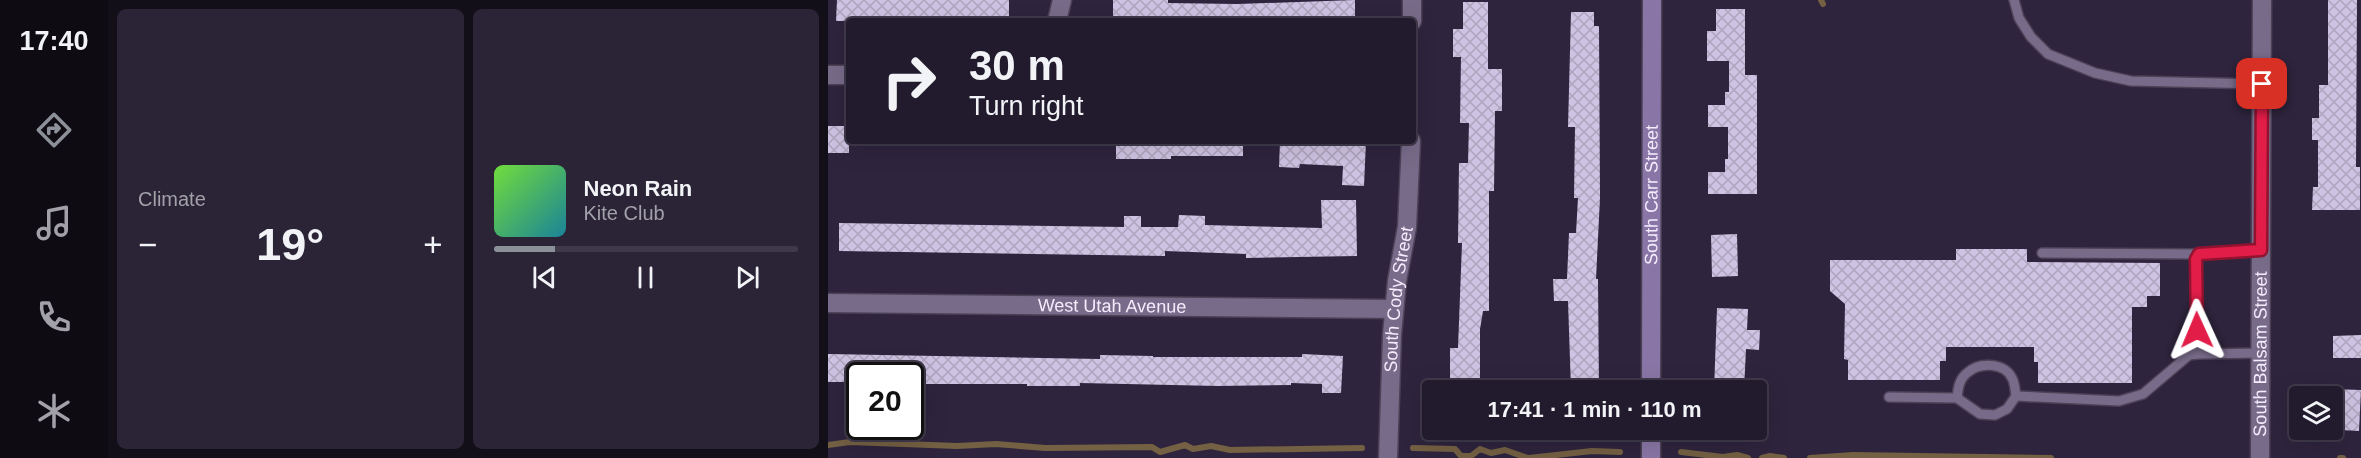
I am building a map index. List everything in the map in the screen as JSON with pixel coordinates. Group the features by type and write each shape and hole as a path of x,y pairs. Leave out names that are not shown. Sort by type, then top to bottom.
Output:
{"street":[{"path":"1058,18 1062,0"},
{"path":"1412,0 1412,18"},
{"name":"South Carr Street","path":"1651,380 1652,0"},
{"name":"South Balsam Street","path":"2260,458 2262,0"},
{"path":"828,75 846,75"},
{"name":"South Cody Street","path":"1388,458 1389,371 1394,309 1407,226 1411,144"},
{"name":"West Utah Avenue","path":"828,303 1394,309"},
{"path":"1651,440 1651,458"}],"lane":[{"path":"2014,0 2019,18 2031,37 2048,54 2095,73 2130,81 2262,84"},
{"path":"2042,253 2199,254 2261,250"},
{"path":"2197,354 2196,259 2199,254"},
{"path":"2016,396 2118,401 2143,394 2189,355 2260,353"},
{"path":"1889,397 1957,398 1980,414 1995,415 2007,409 2016,396 2013,379 2006,370 1996,366 1979,366 1966,373 1958,386 1957,398"}],"building":[{"path":"837,0 1009,0 1009,18 846,18 846,21 836,21"},
{"path":"1113,0 1237,4 1355,0 1355,18 1113,18"},
{"path":"2328,0 2357,0 2356,167 2360,167 2360,210 2312,210 2313,187 2318,187 2318,140 2312,140 2312,118 2319,118 2319,85 2328,85"},
{"path":"1463,2 1488,2 1488,69 1502,69 1502,111 1495,111 1494,191 1489,191 1489,311 1483,311 1480,329 1480,380 1450,380 1450,348 1458,348 1462,243 1458,243 1459,163 1468,163 1469,123 1460,123 1461,57 1453,57 1453,29 1463,29"},
{"path":"1716,9 1745,9 1745,75 1757,75 1757,194 1708,194 1708,172 1725,172 1725,159 1728,159 1728,127 1708,127 1708,105 1725,105 1725,92 1729,92 1729,61 1707,61 1707,31 1716,31"},
{"path":"1571,12 1594,12 1594,26 1599,26 1600,198 1596,279 1598,279 1599,380 1571,380 1568,301 1554,301 1553,279 1567,279 1569,233 1576,233 1578,198 1574,198 1575,127 1568,127"},
{"path":"828,126 846,126 846,144 849,144 849,153 828,153"},
{"path":"1116,144 1243,144 1243,156 1116,159"},
{"path":"1280,144 1366,144 1364,186 1342,185 1343,166 1300,164 1299,168 1279,167"},
{"path":"1321,200 1356,200 1357,256 1246,258 1246,254 1165,251 1165,256 839,251 839,223 1124,227 1124,216 1141,216 1141,227 1178,227 1179,215 1205,216 1205,225 1322,228"},
{"path":"1737,234 1738,276 1712,277 1711,235"},
{"path":"1956,249 2027,249 2027,262 2160,263 2160,296 2147,296 2147,307 2132,307 2132,383 2038,383 2038,362 2034,362 2034,347 1946,347 1946,361 1940,361 1940,380 1848,380 1848,360 1844,359 1845,304 1830,291 1830,260 1956,260"},
{"path":"1717,308 1748,309 1747,330 1760,330 1759,350 1746,349 1744,380 1714,380"},
{"path":"2361,335 2361,358 2333,358 2333,336"},
{"path":"828,354 1100,359 1100,355 1302,357 1302,354 1343,356 1341,393 1322,393 1322,384 1291,383 1291,385 1218,386 1080,383 1080,386 924,384 924,362 846,362 846,382 828,382"},
{"path":"2343,389 2361,390 2359,431 2343,430"}],"waterway":[{"path":"1821,0 1823,4"},
{"path":"828,445 850,442 957,446 996,444 1045,448 1152,447 1160,452 1185,445 1193,449 1211,446 1230,450 1362,448"},
{"path":"1413,448 1455,449 1461,456 1471,456 1480,449 1491,453 1505,450 1528,458"},
{"path":"1529,458 1592,451 1620,452"},
{"path":"1681,452 1723,457 1737,455 1748,458"},
{"path":"1810,458 1853,455 2051,458"},
{"path":"1762,458 1770,456 1784,458"}],"route":[{"path":"2197,330 2196,259 2199,254 2261,250 2262,84"}]}
